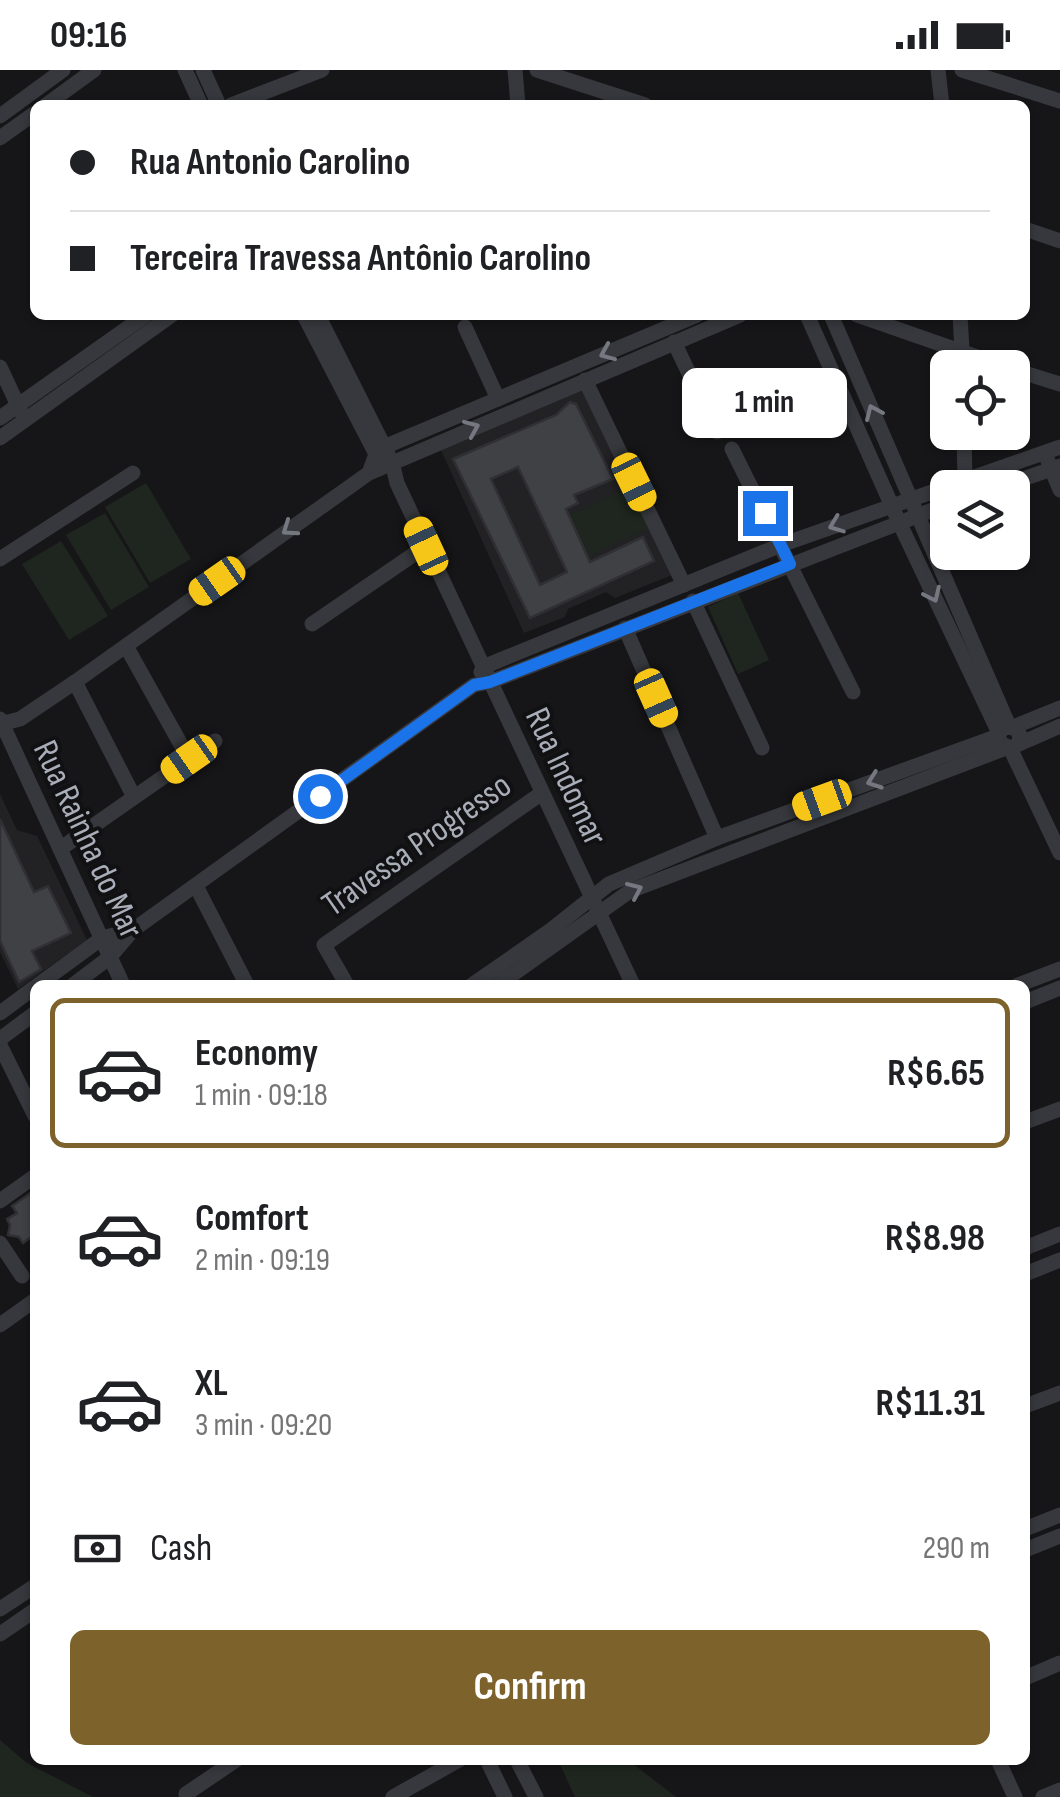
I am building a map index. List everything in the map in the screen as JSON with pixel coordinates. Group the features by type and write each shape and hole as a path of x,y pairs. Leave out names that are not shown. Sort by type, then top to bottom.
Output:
{"street":[{"path":"0,116 44,76 63,70"},
{"path":"53,100 94,70"},
{"path":"185,70 200,100"},
{"path":"203,70 217,100"},
{"path":"244,100 322,70"},
{"path":"515,70 518,100"},
{"path":"537,70 630,100"},
{"path":"938,70 941,100"},
{"path":"962,70 1060,102"},
{"path":"0,138 30,117"},
{"path":"1030,232 1060,241"},
{"path":"136,332 143,320"},
{"path":"0,438 22,413 136,332 161,320"},
{"name":"Rua Indomar","path":"307,320 381,461 397,483 482,678 542,793 630,980"},
{"name":"Rua Indomar","path":"320,320 381,461"},
{"path":"2,728 75,682 381,461 498,399 685,320"},
{"path":"381,461 728,320"},
{"path":"809,320 898,522 1009,738"},
{"path":"833,320 919,514 1035,802 1060,853"},
{"path":"869,320 939,350"},
{"path":"960,320 962,350"},
{"path":"465,327 498,399"},
{"path":"674,342 718,432"},
{"path":"0,367 22,413"},
{"path":"1030,374 1060,384"},
{"path":"585,380 684,585"},
{"path":"0,418 22,413"},
{"path":"732,448 852,692"},
{"path":"994,470 1052,450 1060,490"},
{"path":"1030,477 1056,468"},
{"path":"0,559 133,473"},
{"path":"80,980 110,957 133,930 482,678 590,622 930,491"},
{"path":"482,678 598,639 930,510"},
{"path":"312,624 426,546"},
{"path":"693,602 762,748"},
{"path":"590,622 598,639"},
{"path":"625,628 717,838"},
{"path":"126,646 189,759"},
{"path":"75,682 134,797"},
{"path":"479,980 595,905 1009,738 1060,708"},
{"path":"504,980 595,905 609,884 717,838 1009,738 1060,726"},
{"name":"Rua Rainha do Mar","path":"2,728 121,980"},
{"path":"60,849 214,741"},
{"name":"Travessa Progresso","path":"343,980 324,945 542,793"},
{"path":"1043,817 1060,810"},
{"path":"196,886 244,980"},
{"path":"45,980 102,938 133,930"},
{"path":"1030,980 1060,968"},
{"path":"1030,1000 1060,988"},
{"path":"0,1014 30,991"},
{"path":"30,1017 0,1042 30,1105"},
{"path":"1030,1120 1060,1109"},
{"path":"0,1202 30,1180"},
{"path":"1030,1246 1060,1234"},
{"path":"0,1243 22,1276"},
{"path":"1030,1272 1060,1260"},
{"path":"0,1325 30,1304"},
{"path":"1030,1404 1060,1393"},
{"path":"1030,1527 1060,1515"},
{"path":"1030,1548 1060,1536"},
{"path":"0,1609 30,1589"},
{"path":"0,1634 30,1613"},
{"path":"1030,1676 1060,1663"},
{"path":"186,1794 229,1765"},
{"path":"394,1797 450,1765"},
{"path":"489,1765 505,1797"},
{"path":"520,1765 536,1797"},
{"path":"1000,1765 1014,1797"},
{"path":"1043,1797 1060,1790"}],"shaded area":[{"path":"588,387 677,573 615,598 606,592 568,609 565,617 524,633 440,448"},
{"path":"146,483 191,559 150,583 105,507"},
{"path":"632,486 651,527 589,556 570,515"},
{"path":"105,513 149,587 111,610 66,535"},
{"path":"61,541 108,616 69,640 22,564"},
{"path":"738,593 769,660 738,674 708,607"},
{"path":"0,794 17,830 37,836 87,940 18,989 0,952"},
{"path":"0,1740 30,1765 93,1797 0,1797"},
{"path":"560,1765 634,1765 676,1797 575,1797"}],"building":[{"path":"570,402 576,404 613,479 574,495 578,503 566,509 590,562 643,537 654,561 530,618 453,459 556,415","holes":["518,467 567,572 540,585 491,479"]},
{"path":"0,819 34,892 48,886 71,933 32,951 41,969 19,982 0,941"},
{"path":"30,1193 30,1238 23,1243 19,1237 8,1235 7,1219 17,1213 12,1206"}],"route":[{"path":"320,796 474,685 790,564 765,513"}]}
